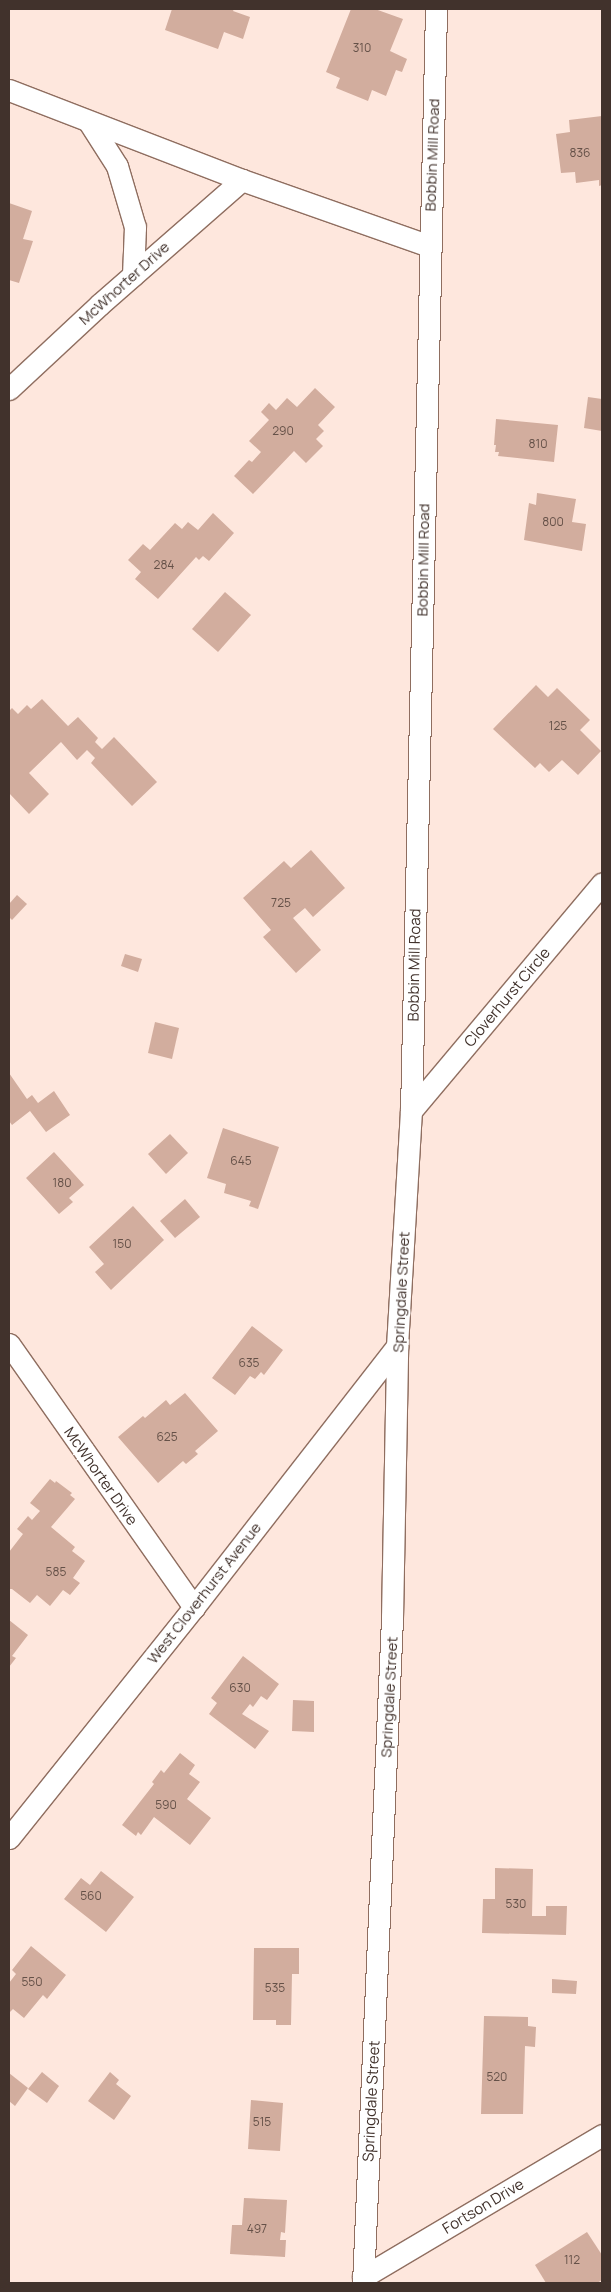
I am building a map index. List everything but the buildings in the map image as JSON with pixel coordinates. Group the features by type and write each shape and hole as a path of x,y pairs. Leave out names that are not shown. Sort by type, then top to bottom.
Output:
{"street":[{"name":"Bobbin Mill Road","path":"411,1110 429,246 436,9"},
{"path":"9,90 242,180 429,246"},
{"path":"89,122 117,166 134,227 133,275"},
{"name":"McWhorter Drive","path":"9,389 133,275 242,180"},
{"name":"Cloverhurst Circle","path":"411,1110 602,883"},
{"name":"Springdale Street","path":"363,2280 392,1618 397,1346 411,1110"},
{"name":"McWhorter Drive","path":"9,1344 194,1607"},
{"name":"West Cloverhurst Avenue","path":"9,1838 194,1607 397,1346"},
{"name":"Fortson Drive","path":"363,2280 602,2135"}]}
